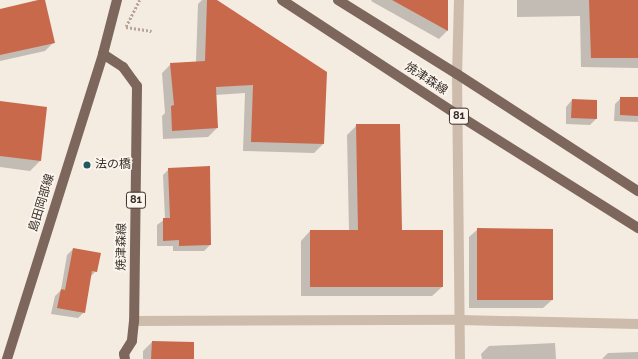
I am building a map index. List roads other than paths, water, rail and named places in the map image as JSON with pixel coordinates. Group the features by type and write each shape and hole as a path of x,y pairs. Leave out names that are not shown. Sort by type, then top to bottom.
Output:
{"main road":[{"name":"島田岡部線","path":"7,359 103,54 117,0"},
{"name":"焼津森線","path":"282,0 458,115 638,228"},
{"name":"焼津森線","path":"338,0 457,74 638,191"},
{"name":"焼津森線","path":"103,54 124,67 137,86 134,321 132,341 124,354 124,359"}],"street":[{"path":"459,0 457,74 460,359"},
{"path":"134,321 460,320 638,324"}],"place":[{"name":"法の橋","path":"87,165"}]}
